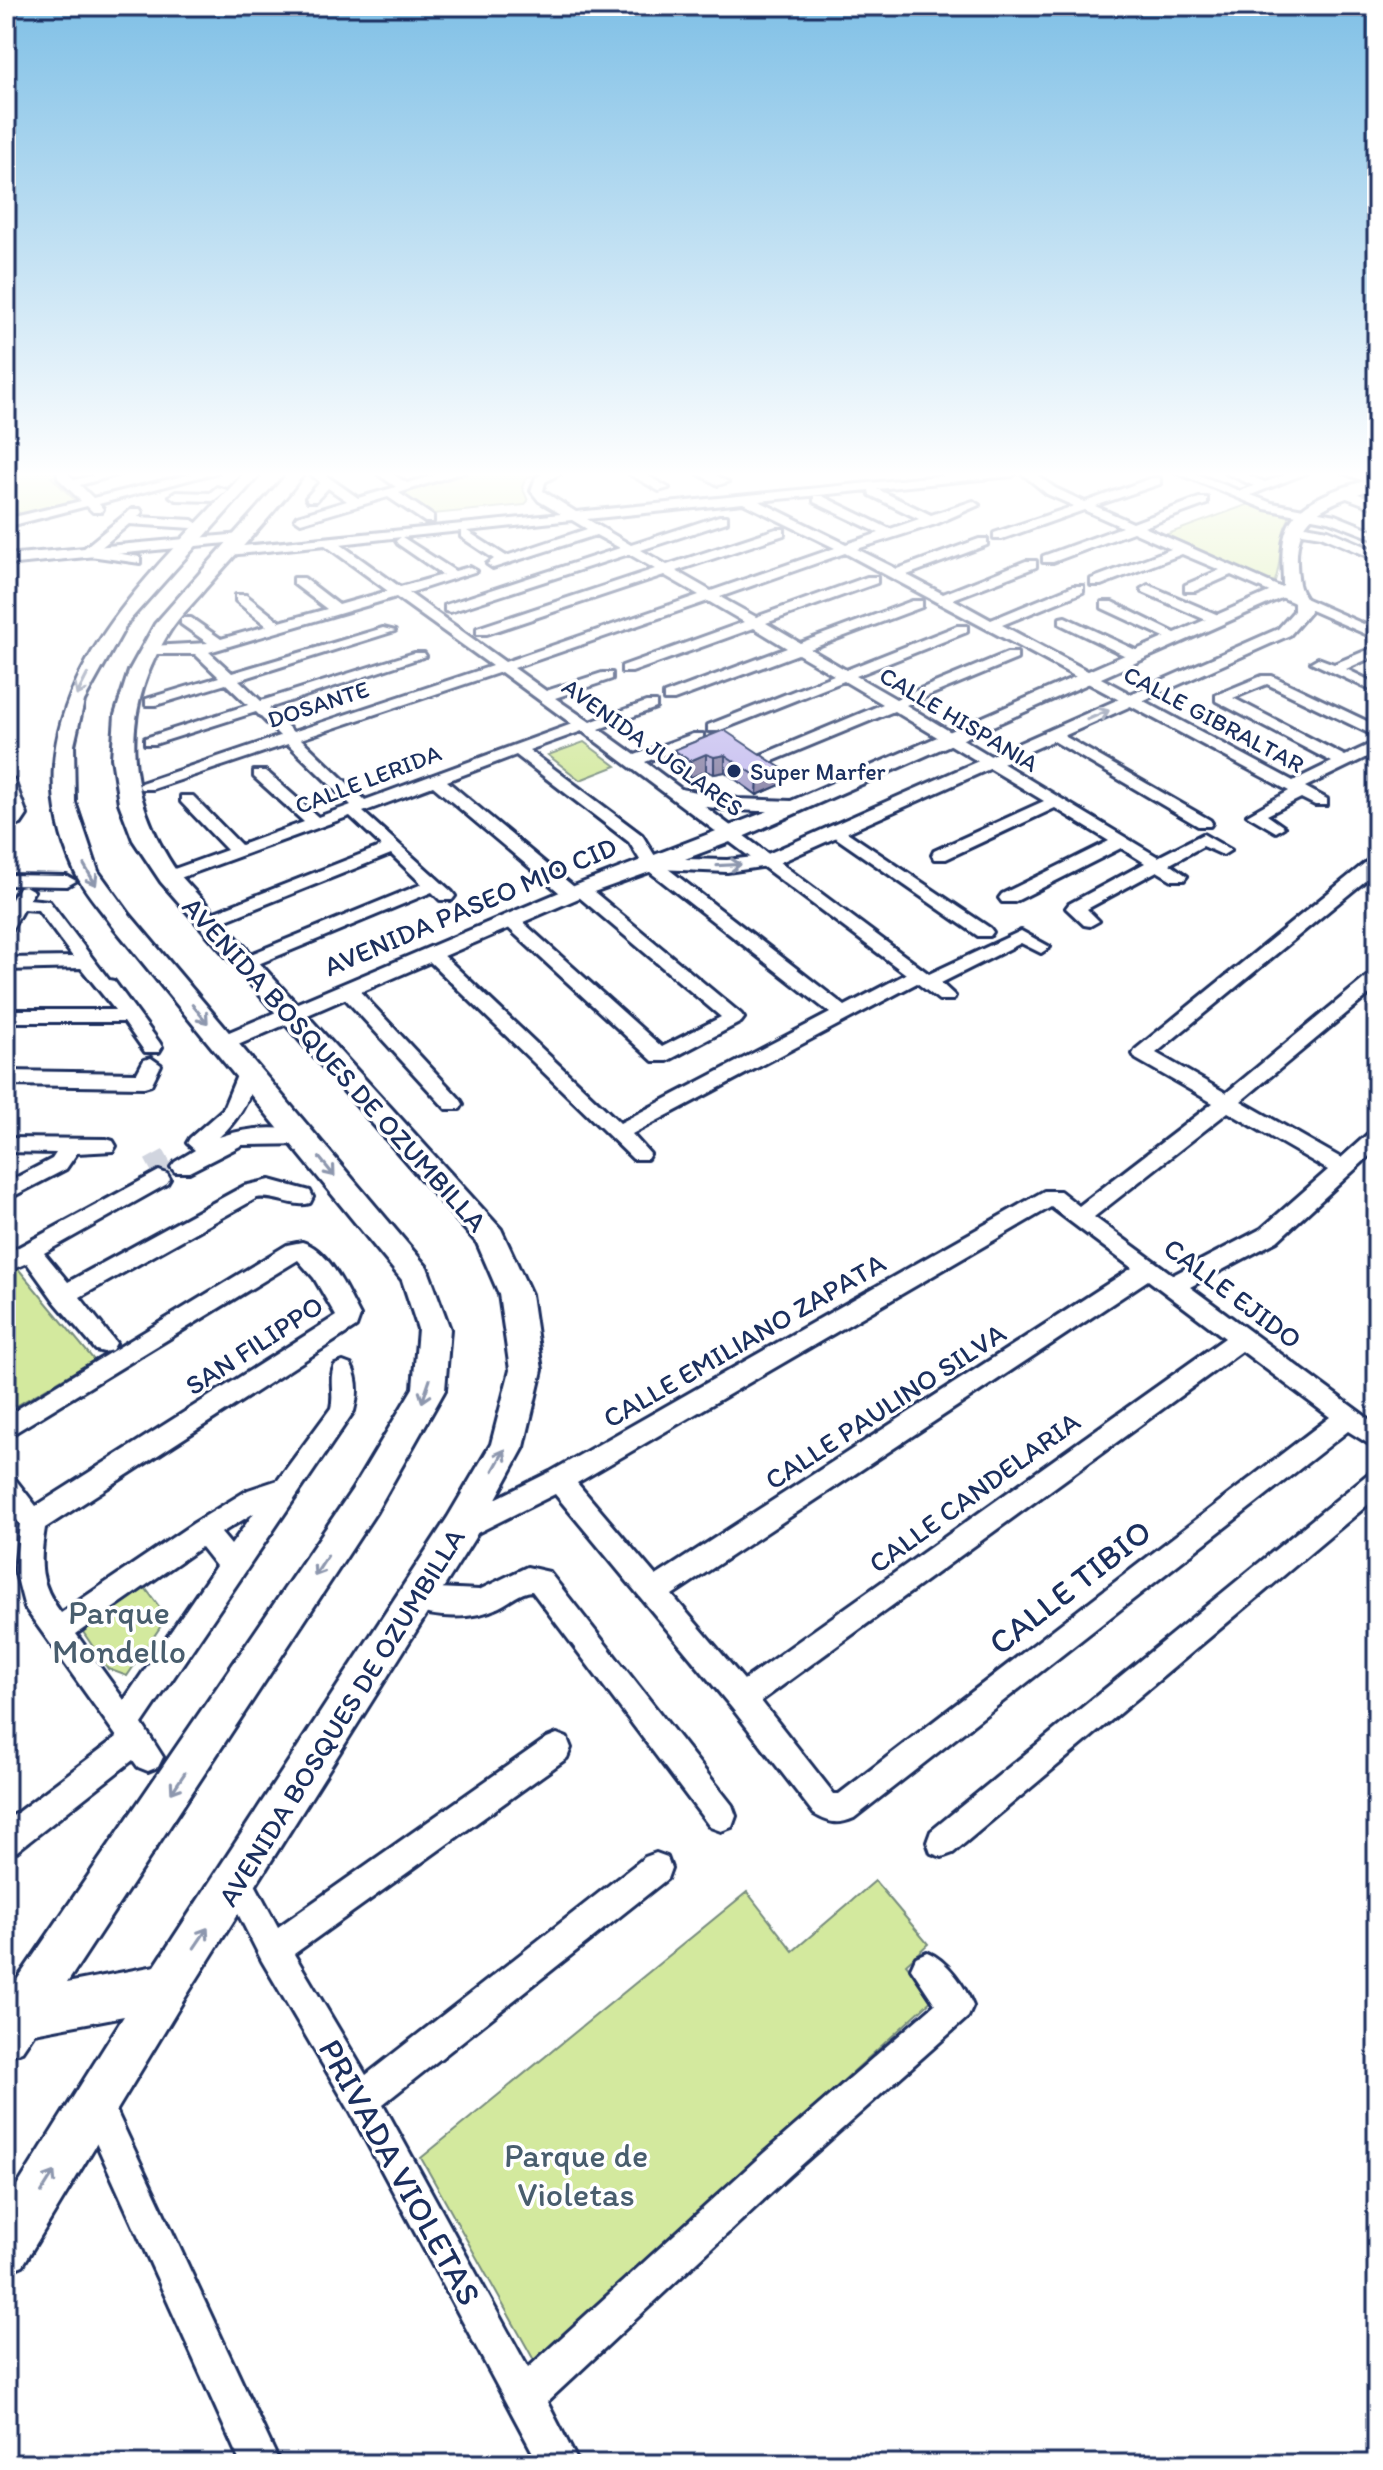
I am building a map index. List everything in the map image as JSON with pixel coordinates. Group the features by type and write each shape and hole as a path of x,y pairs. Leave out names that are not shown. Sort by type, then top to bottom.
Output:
{"main road":[{"path":"14,2024 322,1564 429,1390 434,1329 416,1275 121,920 86,871 64,802 63,745 74,701 120,620 148,587"},
{"name":"AVENIDA BOSQUES DE OZUMBILLA","path":"6,2248 168,1986 461,1528 507,1447 526,1370 515,1294 490,1237 169,877 144,840 130,803 123,758 125,715 139,671 162,628 197,587"},
{"path":"14,2024 168,1986"}],"street":[{"path":"307,587 337,610"},
{"name":"AVENIDA JUGLARES","path":"388,587 586,726 946,996"},
{"path":"150,650 199,650 415,587"},
{"path":"450,608 514,587"},
{"path":"482,631 617,587"},
{"name":"CALLE HISPANIA","path":"694,587 1178,876"},
{"name":"DOSANTE","path":"147,786 734,587"},
{"path":"627,669 851,587"},
{"name":"CALLE GIBRALTAR","path":"920,587 1321,802"},
{"path":"941,599 971,587"},
{"path":"1272,587 1377,635"},
{"path":"1292,587 1292,595"},
{"path":"990,625 1078,589"},
{"path":"1148,589 1218,620"},
{"name":"AVENIDA PASEO MIO CID","path":"223,1043 577,892 651,864 731,835 1218,620 1292,595 1302,612 1284,632 767,861 727,866 651,864"},
{"path":"241,598 277,627"},
{"path":"669,697 917,604"},
{"path":"1107,605 1178,638"},
{"path":"186,621 219,644"},
{"path":"1065,621 1137,656"},
{"path":"713,728 962,629"},
{"path":"151,702 388,631"},
{"path":"199,650 440,890 245,963"},
{"path":"1334,669 1377,650"},
{"path":"150,741 419,656"},
{"path":"762,760 1012,656"},
{"path":"1318,662 1377,689"},
{"path":"544,697 607,676"},
{"path":"1345,762 1221,698 1267,679 1377,732"},
{"name":"CALLE LERIDA","path":"169,877 518,749 651,705"},
{"path":"1052,734 1204,823"},
{"path":"633,761 698,737"},
{"path":"1276,827 1255,815 1377,746"},
{"path":"518,749 636,839 651,864 842,1013"},
{"path":"260,774 316,824"},
{"path":"435,779 734,1018 660,1056 510,920"},
{"path":"6,780 19,815 6,825"},
{"path":"680,795 738,805 795,806"},
{"path":"187,799 239,853"},
{"path":"940,855 1054,803"},
{"path":"838,831 984,932"},
{"path":"1090,921 1075,908 1205,839 1223,850"},
{"path":"1008,898 1121,842"},
{"path":"208,921 394,847"},
{"path":"1343,1169 1143,1054 1377,862"},
{"path":"6,880 67,881"},
{"path":"6,925 30,881"},
{"path":"6,1078 144,1080 152,1056 130,1016 43,905 18,904"},
{"path":"617,1133 842,1013 1021,936 1041,947"},
{"path":"432,954 640,1154"},
{"path":"6,964 87,962"},
{"path":"1079,1217 1226,1103 1377,978"},
{"path":"347,989 453,1104"},
{"path":"6,1016 130,1016"},
{"path":"248,1073 234,1111 218,1130 186,1157 248,1135 268,1133 304,1139"},
{"path":"1174,1285 1269,1235 1377,1137"},
{"path":"6,1145 106,1146"},
{"path":"6,1192 59,1164 71,1146"},
{"path":"6,1247 155,1174"},
{"path":"6,1264 128,1188"},
{"path":"63,1296 252,1191 270,1188 302,1197"},
{"name":"CALLE EMILIANO ZAPATA","path":"461,1528 559,1480 1052,1197"},
{"name":"CALLE EJIDO","path":"1052,1197 1377,1439"},
{"name":"SAN FILIPPO","path":"6,1428 295,1251 302,1250 307,1254 328,1281 348,1316 348,1321 336,1330 33,1522"},
{"path":"30,1251 63,1296 104,1343"},
{"name":"CALLE PAULINO SILVA","path":"653,1593 1149,1268"},
{"name":"CALLE CANDELARIA","path":"742,1698 1243,1338"},
{"path":"7,1836 136,1740 232,1565 342,1411 346,1396 343,1372"},
{"name":"CALLE TIBIO","path":"742,1698 824,1804 833,1809 844,1808 1348,1417"},
{"path":"559,1480 742,1698"},
{"path":"942,1842 1377,1482"},
{"path":"6,1487 33,1522 28,1580 35,1599 136,1740"},
{"path":"57,1631 203,1531 257,1498 287,1488"},
{"path":"203,1531 232,1565"},
{"path":"416,1599 469,1604 485,1600 528,1579 540,1580 721,1816"},
{"path":"273,1950 557,1748"},
{"path":"362,2099 656,1868"},
{"name":"PRIVADA VIOLETAS","path":"237,1882 273,1950 362,2099 560,2464"},
{"path":"524,2397 777,2164 957,2006 927,1968"},
{"path":"96,2105 261,2464"}],"green space":[{"path":"584,742 616,766 580,780 548,755"},
{"path":"15,1265 94,1360 6,1412 6,1270"},
{"name":"Parque Mondello","path":"140,1581 167,1617 127,1676 108,1669 77,1623"},
{"name":"Parque de Violetas","path":"875,1881 928,1944 906,1964 934,1998 535,2362 421,2158 747,1892 793,1951"}],"building":[{"path":"724,730 781,768 758,777 725,755 714,757 706,754 690,761 674,750"}],"tunnel":[{"path":"150,1169 172,1157"}],"place":[{"name":"Super Marfer","path":"734,771"}]}
